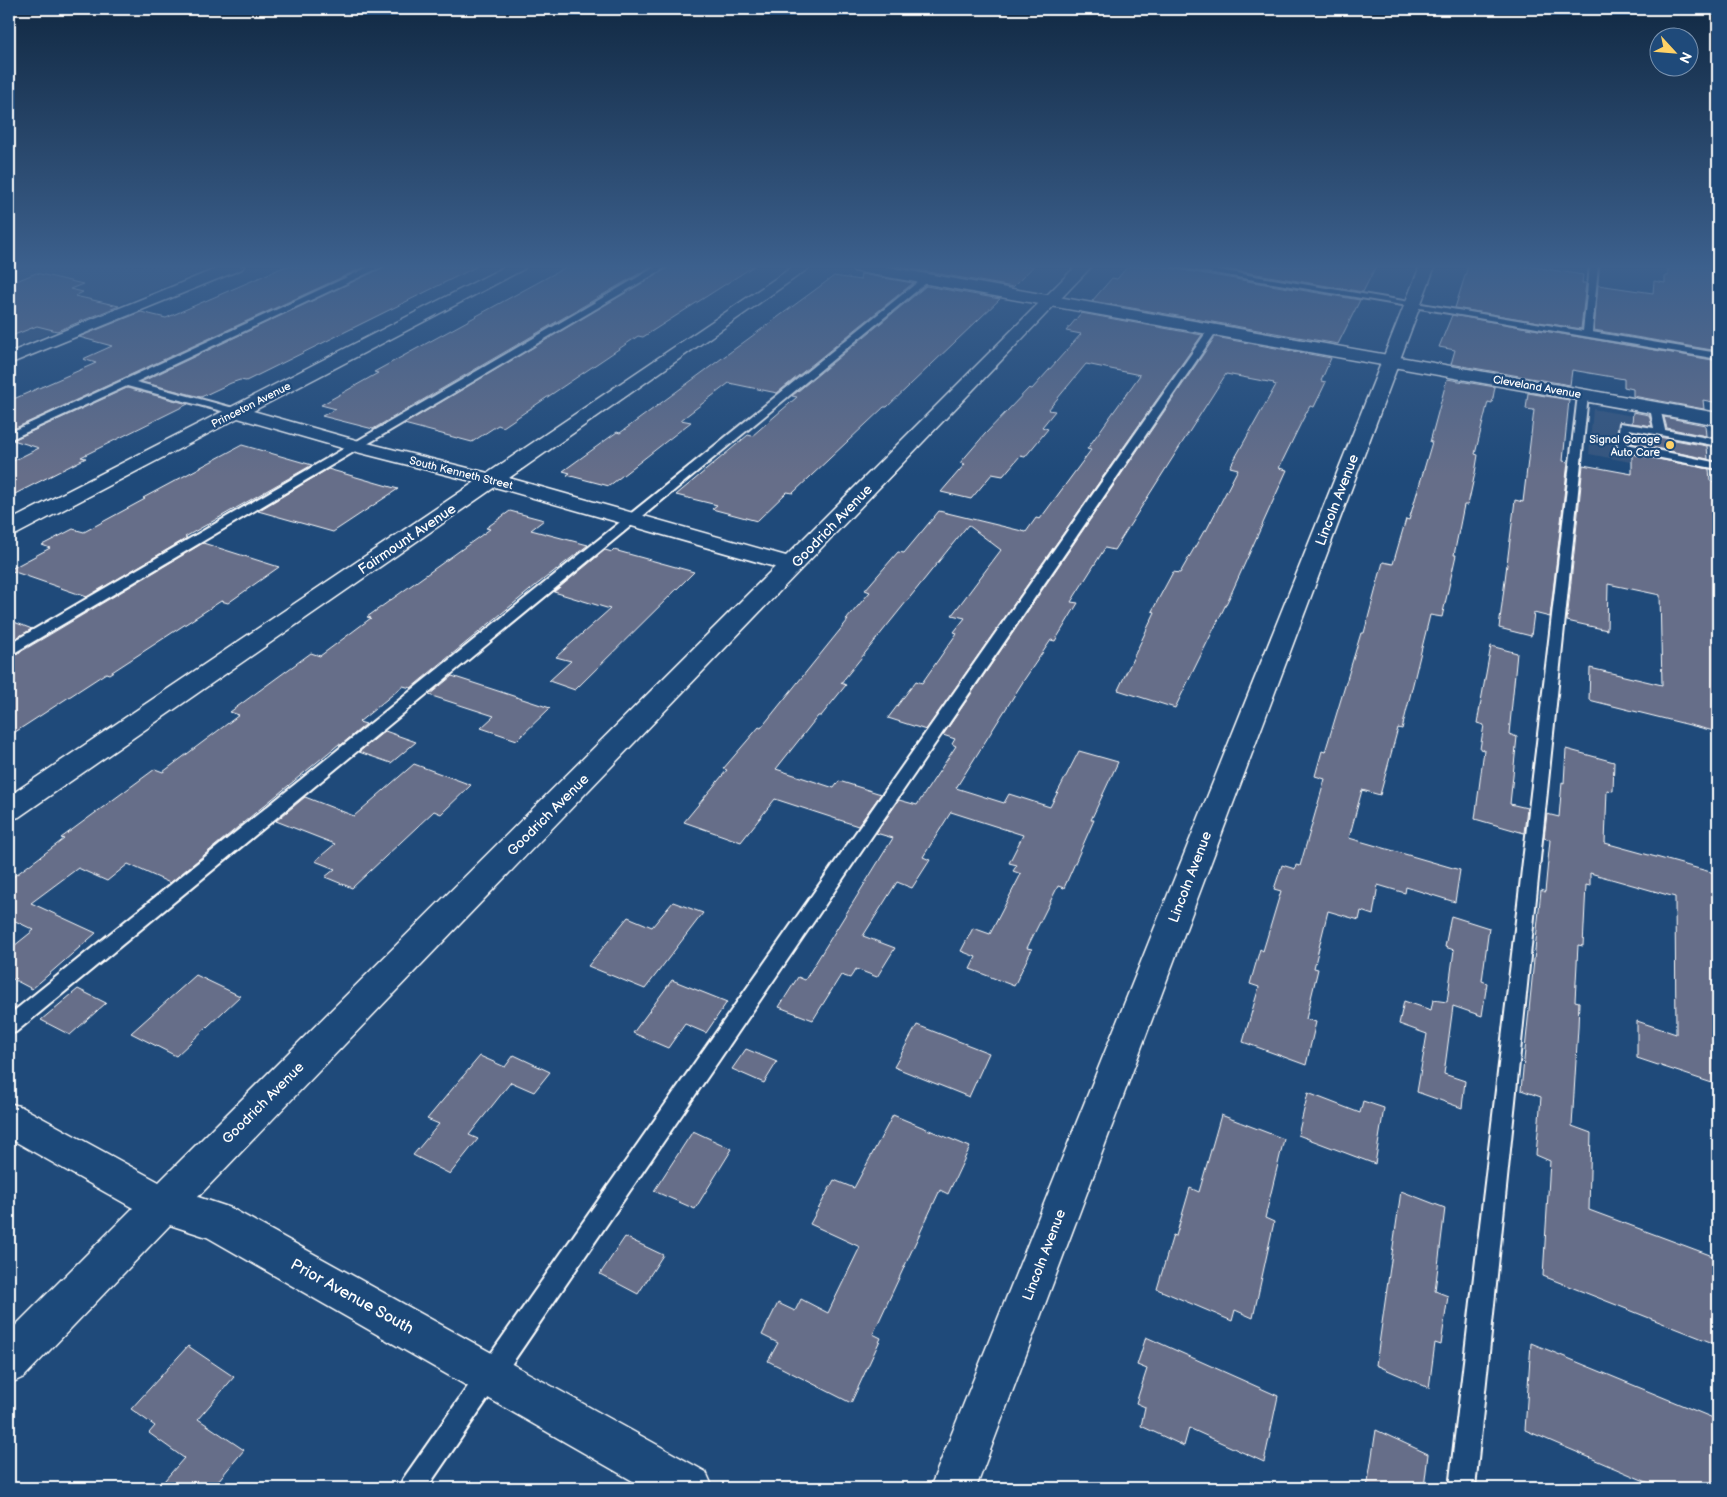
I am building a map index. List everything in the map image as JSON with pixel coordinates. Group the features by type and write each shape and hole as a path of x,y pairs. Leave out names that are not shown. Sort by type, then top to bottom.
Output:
{"street":[{"path":"9,360 68,336"},
{"name":"Princeton Avenue","path":"9,529 384,336"},
{"name":"Fairmount Avenue","path":"9,810 703,336"},
{"name":"Goodrich Avenue","path":"9,1362 1017,336"},
{"name":"Cleveland Avenue","path":"1251,336 1718,419"},
{"name":"Lincoln Avenue","path":"954,1488 1400,336"},
{"name":"South Kenneth Street","path":"237,412 356,446 492,480 794,565"},
{"name":"Prior Avenue South","path":"9,1119 164,1205 217,1221 690,1488"}],"lane":[{"path":"9,437 230,336"},
{"path":"9,650 544,336"},
{"path":"9,1026 858,336"},
{"path":"412,1488 1208,336"},
{"path":"1598,336 1718,356"},
{"name":"South Kenneth Street","path":"127,384 237,412"},
{"path":"1462,1488 1583,395"},
{"path":"1655,408 1660,432"},
{"path":"1718,443 1624,425 1622,445 1625,448 1718,466"}],"shaded area":[{"path":"9,336 44,336 9,350"},
{"path":"1593,409 1718,431 1718,479 1589,454"}],"building":[{"path":"215,336 9,431 9,401 96,363 83,359 112,346 79,337"},
{"path":"238,336 337,336 246,381 240,380 231,383 201,397 141,382"},
{"path":"440,336 532,336 373,429 322,416 336,409 321,405 378,373 374,372"},
{"path":"552,336 645,336 638,336 503,427 498,425 472,442 404,424"},
{"path":"752,336 848,336 777,393 729,383 681,420 691,422 609,486 567,475 570,473 563,471 617,432 620,433"},
{"path":"865,336 961,336 793,493 787,492 757,521 712,509 717,505 676,495 748,435 752,436 797,397 792,396"},
{"path":"1079,336 1201,336 926,730 888,718 916,681 922,683 957,633 954,632 965,618 952,615 1001,550 968,525 841,683 846,685 821,716 818,716 776,769 834,788 839,781 881,794 858,826 775,799 741,842 684,822 727,770 723,769 759,727 761,728 870,592 865,590 898,552 904,553 939,511 1026,532 1036,518 1040,519 1091,450 1087,449 1140,375 1086,364 1048,410 1055,411 1042,427 1048,429 1025,457 1020,456 1003,476 992,474 971,499 941,492 965,464 960,463 985,434 1029,388 1032,389"},
{"path":"1291,336 1342,336 1338,344"},
{"path":"1444,336 1573,336 1718,361 1718,403 1703,400 1704,409 1633,396 1633,389 1624,387 1624,379 1572,370 1570,385 1451,364 1455,350 1439,347"},
{"path":"1629,336 1718,336 1718,351"},
{"path":"1215,337 1331,358 1321,381 1326,382 1314,407 1310,406 1279,468 1287,470 1231,594 1175,708 1118,690 1155,612 1152,611 1173,572 1180,573 1204,531 1206,531 1238,469 1230,467 1276,385 1274,383 1226,374 1114,550 1105,548 1071,602 1078,603 1055,641 1051,640 1024,680 956,788 1004,803 1009,794 1050,807 1079,751 1118,762 1091,820 1094,820 1064,888 1058,886 1027,948 1032,949 1014,986 970,969 976,957 961,951 973,928 990,934 1021,874 1013,871 1017,865 1009,863 1023,835 951,812 923,857 930,860 912,888 897,882 863,936 895,948 877,977 856,969 850,978 841,975 813,1020 779,1007 798,977 805,980 893,838 876,833 899,800 917,805 956,746 952,744 955,739 943,735"},
{"path":"1447,379 1495,387 1492,403 1488,402 1475,454 1478,455 1475,473 1468,505 1464,505 1454,555 1456,555 1442,617 1430,615 1402,729 1398,728 1380,795 1362,790 1349,838 1460,870 1455,902 1406,887 1405,893 1378,885 1373,915 1361,911 1359,920 1328,911 1314,968 1318,969 1306,1019 1316,1022 1306,1065 1243,1042 1259,987 1250,984 1260,949 1263,951 1281,891 1274,889 1282,865 1295,869 1296,865 1300,866 1325,779 1315,776 1322,751 1325,752 1361,633 1364,633 1383,562 1393,564 1406,519 1409,520 1432,442 1430,442"},
{"path":"127,388 188,404 81,457 86,458 9,497 9,463 39,448 13,440"},
{"path":"1528,393 1569,400 1563,461 1568,462 1550,617 1534,613 1531,636 1499,628 1515,500 1523,502 1534,410 1526,409"},
{"path":"1633,412 1649,415 1652,426 1632,423"},
{"path":"1664,417 1705,425 1706,436 1667,428"},
{"name":"Signal Garage Auto Care","path":"1632,432 1707,446 1708,459 1632,443"},
{"path":"242,445 312,465 185,537 187,538 87,597 9,570 50,548 42,545 73,529 84,532"},
{"path":"1632,454 1709,469 1710,481 1718,483 1718,732 1589,700 1590,668 1662,685 1660,595 1608,584 1607,630 1567,621 1583,465 1632,474"},
{"path":"328,469 398,489 333,532 258,511"},
{"path":"510,511 544,520 531,530 588,545 411,688 403,686 359,722 366,724 170,883 128,864 107,881 78,868 31,903 96,933 32,989 9,977 9,950 34,930 11,919 9,921 9,880 64,839 61,838 155,769 163,772 239,715 230,712 311,653 320,656 371,618 367,617 490,529 486,528"},
{"path":"203,543 279,567 228,603 221,601 9,736 9,656 15,655"},
{"path":"605,550 612,552 614,550 694,572 575,690 549,681 571,661 556,657 610,609 554,592"},
{"path":"9,620 32,629 9,642"},
{"path":"1491,646 1517,653 1509,734 1517,737 1510,804 1527,808 1524,833 1475,819 1484,750 1480,749 1484,725 1477,723"},
{"path":"452,676 550,708 517,740 481,728 494,716 429,695"},
{"path":"385,731 416,742 391,763 359,752"},
{"path":"1566,749 1614,762 1613,791 1607,790 1605,843 1718,874 1718,1085 1637,1058 1637,1021 1676,1034 1675,897 1590,873 1590,886 1586,885 1583,946 1578,945 1575,1001 1579,1002 1572,1126 1591,1133 1589,1210 1718,1258 1718,1345 1543,1276 1550,1161 1536,1155 1541,1097 1521,1090 1541,890 1545,892 1550,840 1544,838 1547,814 1559,817"},
{"path":"414,764 471,785 441,814 434,811 352,888 325,877 335,869 315,861 335,844 276,821 305,797 354,816"},
{"path":"673,902 703,913 645,989 588,966 628,917 652,927"},
{"path":"1451,916 1489,928 1482,981 1487,983 1482,1016 1453,1006 1444,1074 1465,1081 1462,1108 1417,1092 1427,1034 1399,1024 1404,1001 1431,1010 1433,1000 1447,1002 1454,950 1445,947"},
{"path":"196,975 240,996 176,1056 131,1033"},
{"path":"672,980 727,1002 706,1033 685,1024 668,1048 633,1033"},
{"path":"78,989 106,1003 70,1035 41,1020"},
{"path":"917,1025 989,1053 969,1097 894,1067"},
{"path":"746,1049 777,1062 764,1083 732,1069"},
{"path":"514,1055 550,1072 534,1092 511,1082 469,1135 478,1139 450,1174 413,1155 439,1124 427,1119 480,1056 505,1067"},
{"path":"1308,1093 1360,1113 1363,1101 1384,1108 1375,1164 1298,1135"},
{"path":"893,1115 970,1147 948,1194 940,1190 873,1334 881,1338 851,1403 768,1361 778,1343 762,1335 778,1303 795,1311 801,1299 828,1313 860,1247 810,1224 834,1180 854,1188"},
{"path":"1221,1115 1284,1139 1265,1218 1274,1222 1253,1318 1235,1310 1232,1321 1157,1289 1173,1235 1176,1236 1190,1188 1199,1192"},
{"path":"693,1131 732,1149 695,1209 654,1191"},
{"path":"1401,1191 1445,1208 1435,1291 1448,1296 1441,1345 1435,1343 1429,1388 1376,1365"},
{"path":"625,1237 663,1255 638,1294 600,1274"},
{"path":"1146,1337 1278,1396 1264,1462 1189,1428 1184,1446 1141,1426 1145,1407 1136,1403 1147,1369 1137,1365"},
{"path":"1531,1343 1718,1420 1718,1488 1661,1488 1525,1430"},
{"path":"188,1346 234,1377 198,1419 244,1450 212,1488 158,1488 184,1458 149,1433 155,1426 131,1409"},
{"path":"1376,1430 1428,1454 1424,1488 1367,1488"}],"place":[{"name":"Signal Garage Auto Care","path":"1670,445"}]}
